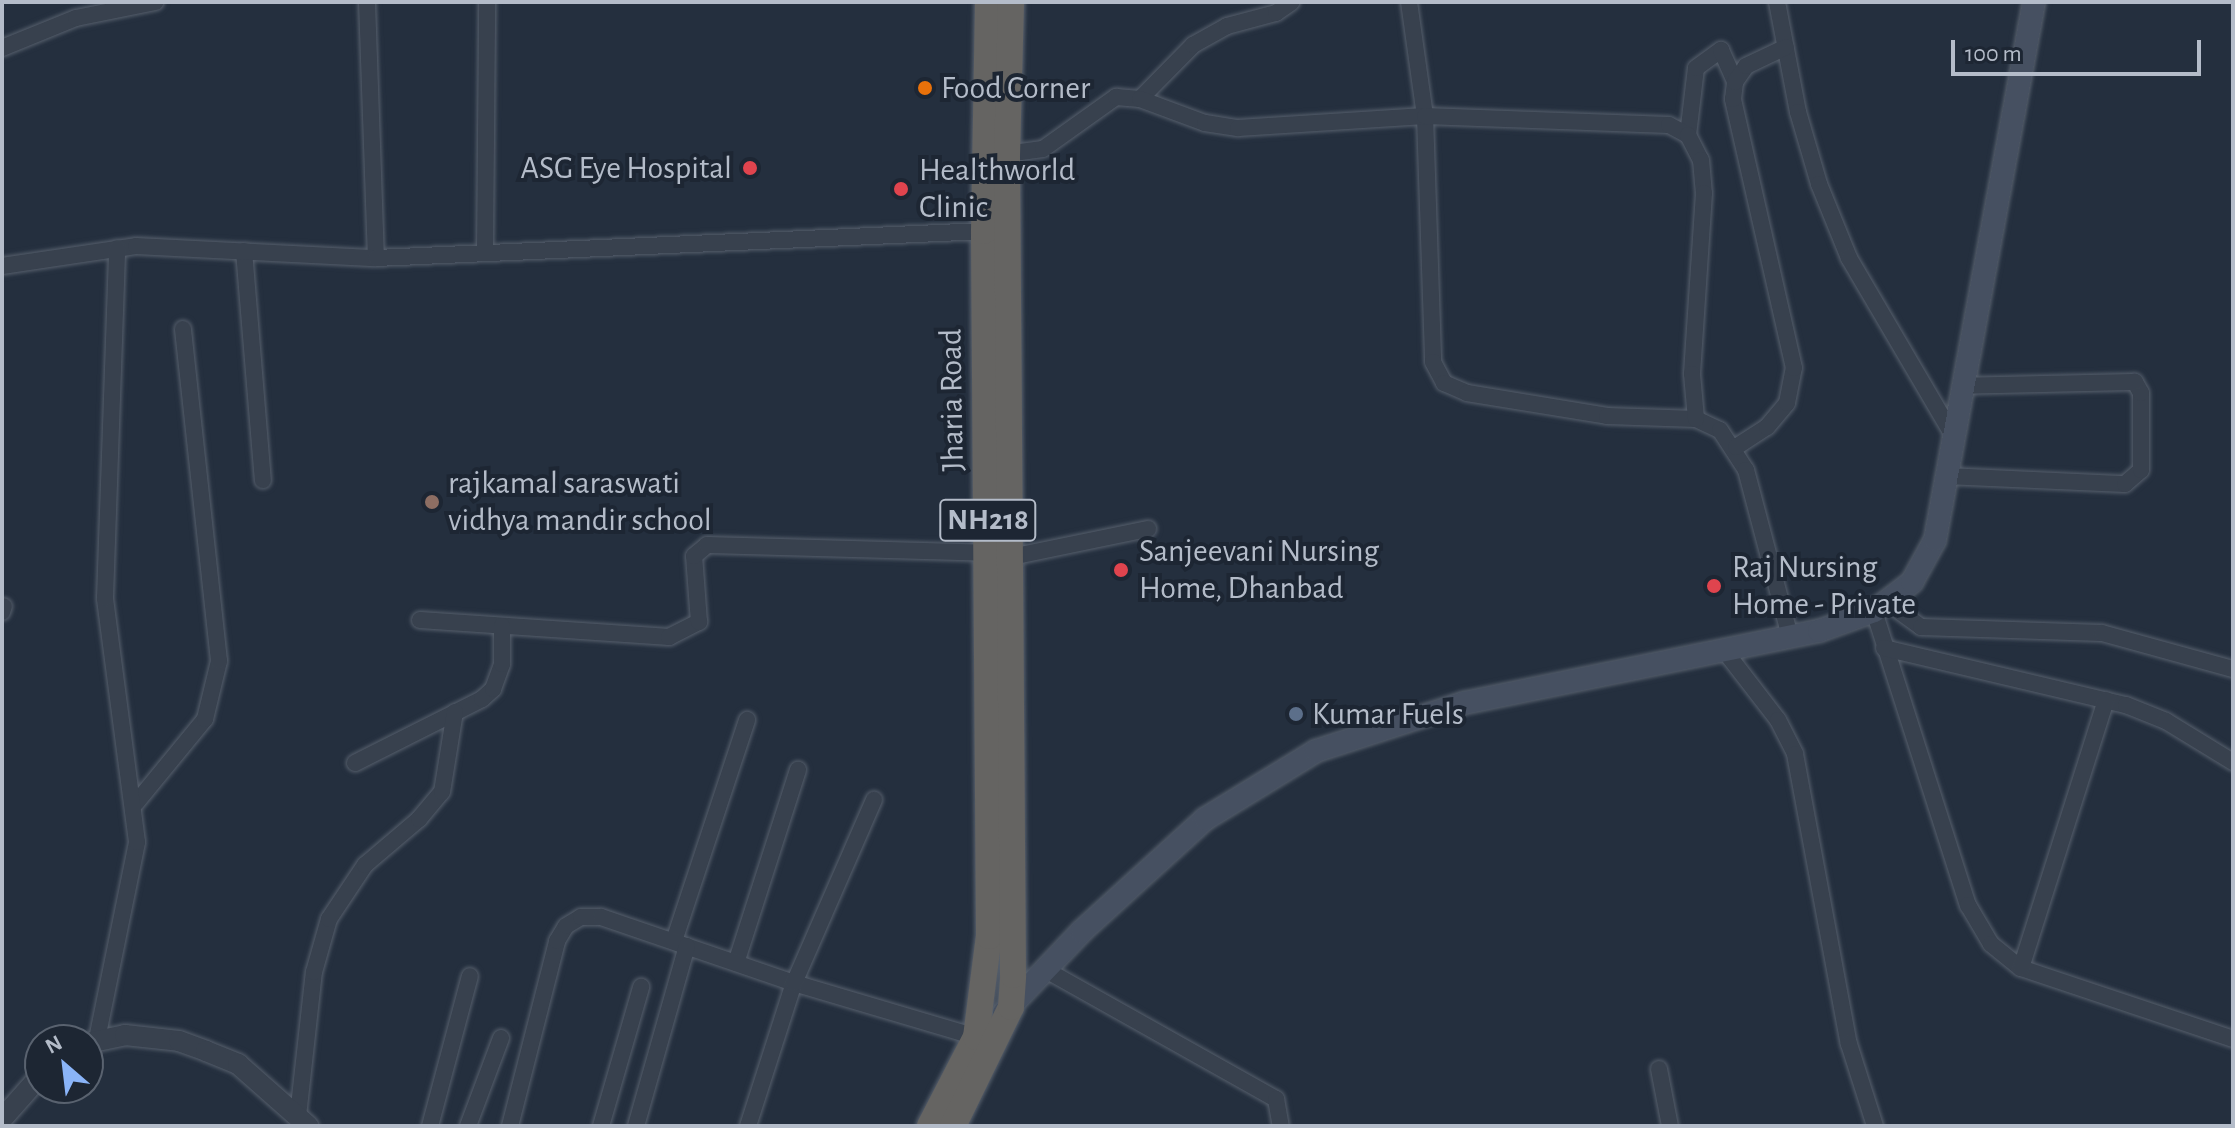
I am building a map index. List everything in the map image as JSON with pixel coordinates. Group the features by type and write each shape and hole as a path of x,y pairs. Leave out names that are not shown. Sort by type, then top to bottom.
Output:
{"highway":[{"name":"Jharia Road","path":"976,1037 987,974 1000,555 996,154 988,2"},
{"name":"Jharia Road","path":"1011,2 996,154 984,231 1015,812 1011,1007"},
{"name":"NH218","path":"953,1126 1011,1007"},
{"name":"NH218","path":"930,1126 976,1037"}],"main road":[{"path":"976,1037 1011,1007 1205,819 1316,751 1464,703 1790,636 1881,607 1924,564 1935,540 2034,2"}],"street":[{"path":"2,48 76,18 155,2"},
{"path":"367,2 376,258"},
{"path":"485,251 487,2"},
{"path":"1140,99 1193,45 1292,2"},
{"path":"1409,2 1425,116 1433,362 1444,383 1467,393 1607,416 1696,419 1720,430 1736,447 1790,636"},
{"path":"1777,2 1819,184 1849,258 1953,435"},
{"path":"1736,447 1767,427 1787,403 1794,368 1733,99 1735,82 1746,66 1786,47"},
{"path":"1696,419 1693,327 1704,193 1701,160 1688,135 1696,68 1721,50 1735,82"},
{"path":"996,154 1043,149 1116,97 1140,99 1205,123 1238,128 1425,116 1669,125 1688,135"},
{"path":"2,266 117,248 376,258 984,231"},
{"path":"96,1024 132,885 136,803 105,598 117,248"},
{"path":"244,251 263,480"},
{"path":"136,803 205,719 219,661 183,329"},
{"path":"1946,476 2125,484 2141,470 2141,393 2135,382 1962,386"},
{"path":"420,620 683,635 699,622 694,556 701,547 716,543 1000,555 1148,529"},
{"path":"1881,607 1884,648 1968,905 1991,944 2021,968 2233,1039"},
{"path":"1881,607 1921,627 2102,633 2233,669"},
{"path":"355,763 493,689 502,664 502,626"},
{"path":"1884,648 2106,700 2166,721 2233,762"},
{"path":"1724,650 1778,720 1795,754 1849,1044 1875,1126"},
{"path":"2021,968 2106,700"},
{"path":"303,1121 314,972 329,919 365,865 419,819 442,792 455,712"},
{"path":"636,1126 681,943 747,720"},
{"path":"736,963 798,770"},
{"path":"748,1126 794,983 874,800"},
{"path":"510,1126 553,955 566,926 581,917 601,917 794,983 976,1037"},
{"path":"1046,970 1276,1099 1281,1126"},
{"path":"430,1126 470,976"},
{"path":"601,1126 641,987"},
{"path":"104,1040 139,1037 206,1051 238,1064 303,1121"},
{"path":"468,1126 501,1038"},
{"path":"1659,1069 1670,1126"},
{"path":"2,1119 24,1094"}],"place":[{"name":"Food Corner","path":"925,88"},
{"name":"ASG Eye Hospital","path":"750,168"},
{"name":"Healthworld Clinic","path":"901,189"},
{"name":"rajkamal saraswati vidhya mandir school","path":"432,502"},
{"name":"Sanjeevani Nursing Home, Dhanbad","path":"1121,570"},
{"name":"Raj Nursing Home - Private","path":"1714,586"},
{"name":"Kumar Fuels","path":"1296,714"}]}
